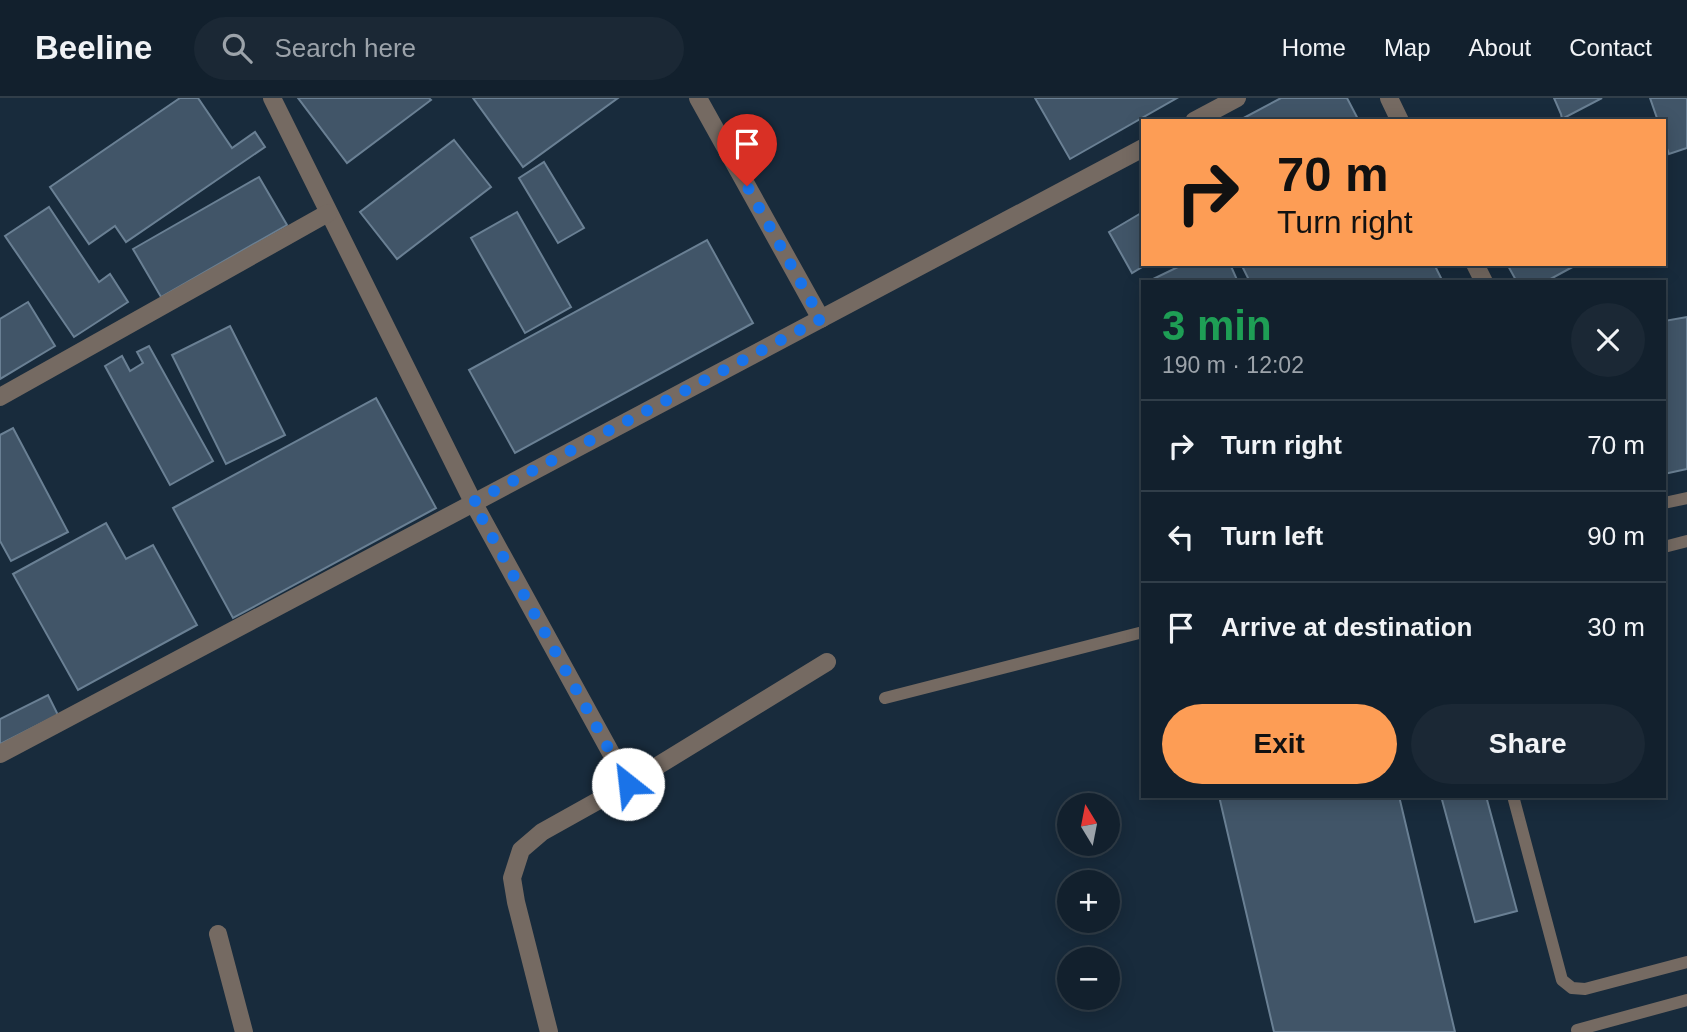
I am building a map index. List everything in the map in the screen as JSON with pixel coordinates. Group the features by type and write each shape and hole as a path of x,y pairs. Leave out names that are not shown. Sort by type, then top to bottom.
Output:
{"street":[{"path":"272,98 473,502 628,784"},
{"path":"698,98 821,319"},
{"path":"1198,119 1237,98"},
{"path":"1389,98 1399,119"},
{"path":"0,754 1141,149"},
{"path":"0,397 328,212"},
{"path":"549,1032 512,878 521,850 542,832 628,784 827,662"},
{"path":"218,934 244,1032"}],"lane":[{"path":"1666,503 1687,498"},
{"path":"1666,546 1687,541"},
{"path":"885,698 1141,633"},
{"path":"1514,798 1562,980 1572,988 1585,989 1687,962"},
{"path":"1577,1030 1687,1000"}],"building":[{"path":"180,98 198,98 232,148 255,132 265,147 126,242 115,226 89,244 50,187"},
{"path":"298,98 429,98 431,100 347,163"},
{"path":"473,98 618,98 523,167"},
{"path":"1035,98 1177,98 1070,159"},
{"path":"1281,98 1347,98 1358,119 1242,119"},
{"path":"1554,98 1602,98 1562,119"},
{"path":"1650,98 1687,98 1687,148 1669,154 1666,146 1666,119 1657,119"},
{"path":"454,140 491,187 397,259 360,212"},
{"path":"544,162 584,228 558,243 519,178"},
{"path":"259,177 287,225 161,297 133,249"},
{"path":"49,207 99,282 110,274 128,302 74,337 5,236"},
{"path":"517,212 571,307 525,333 471,238"},
{"path":"1141,213 1141,266 1144,266 1132,273 1109,232"},
{"path":"707,240 753,323 515,453 469,370"},
{"path":"1180,266 1231,266 1237,280 1151,280"},
{"path":"1242,266 1435,266 1442,280 1249,280"},
{"path":"1508,266 1574,266 1549,280 1516,280"},
{"path":"28,302 55,346 0,379 0,319"},
{"path":"1687,317 1687,469 1666,474 1666,321"},
{"path":"230,326 285,435 226,464 172,355"},
{"path":"149,346 213,461 170,485 105,366 122,356 130,371 143,363 137,352"},
{"path":"376,398 436,508 233,618 173,508"},
{"path":"13,428 68,532 11,561 0,541 0,435"},
{"path":"106,523 126,559 153,545 197,625 78,690 13,574"},
{"path":"48,695 58,715 0,744 0,719"},
{"path":"1219,798 1399,798 1455,1032 1274,1032"},
{"path":"1442,798 1487,798 1517,911 1475,922"}],"route":[{"path":"628,784 473,502 821,319 747,186"}]}
